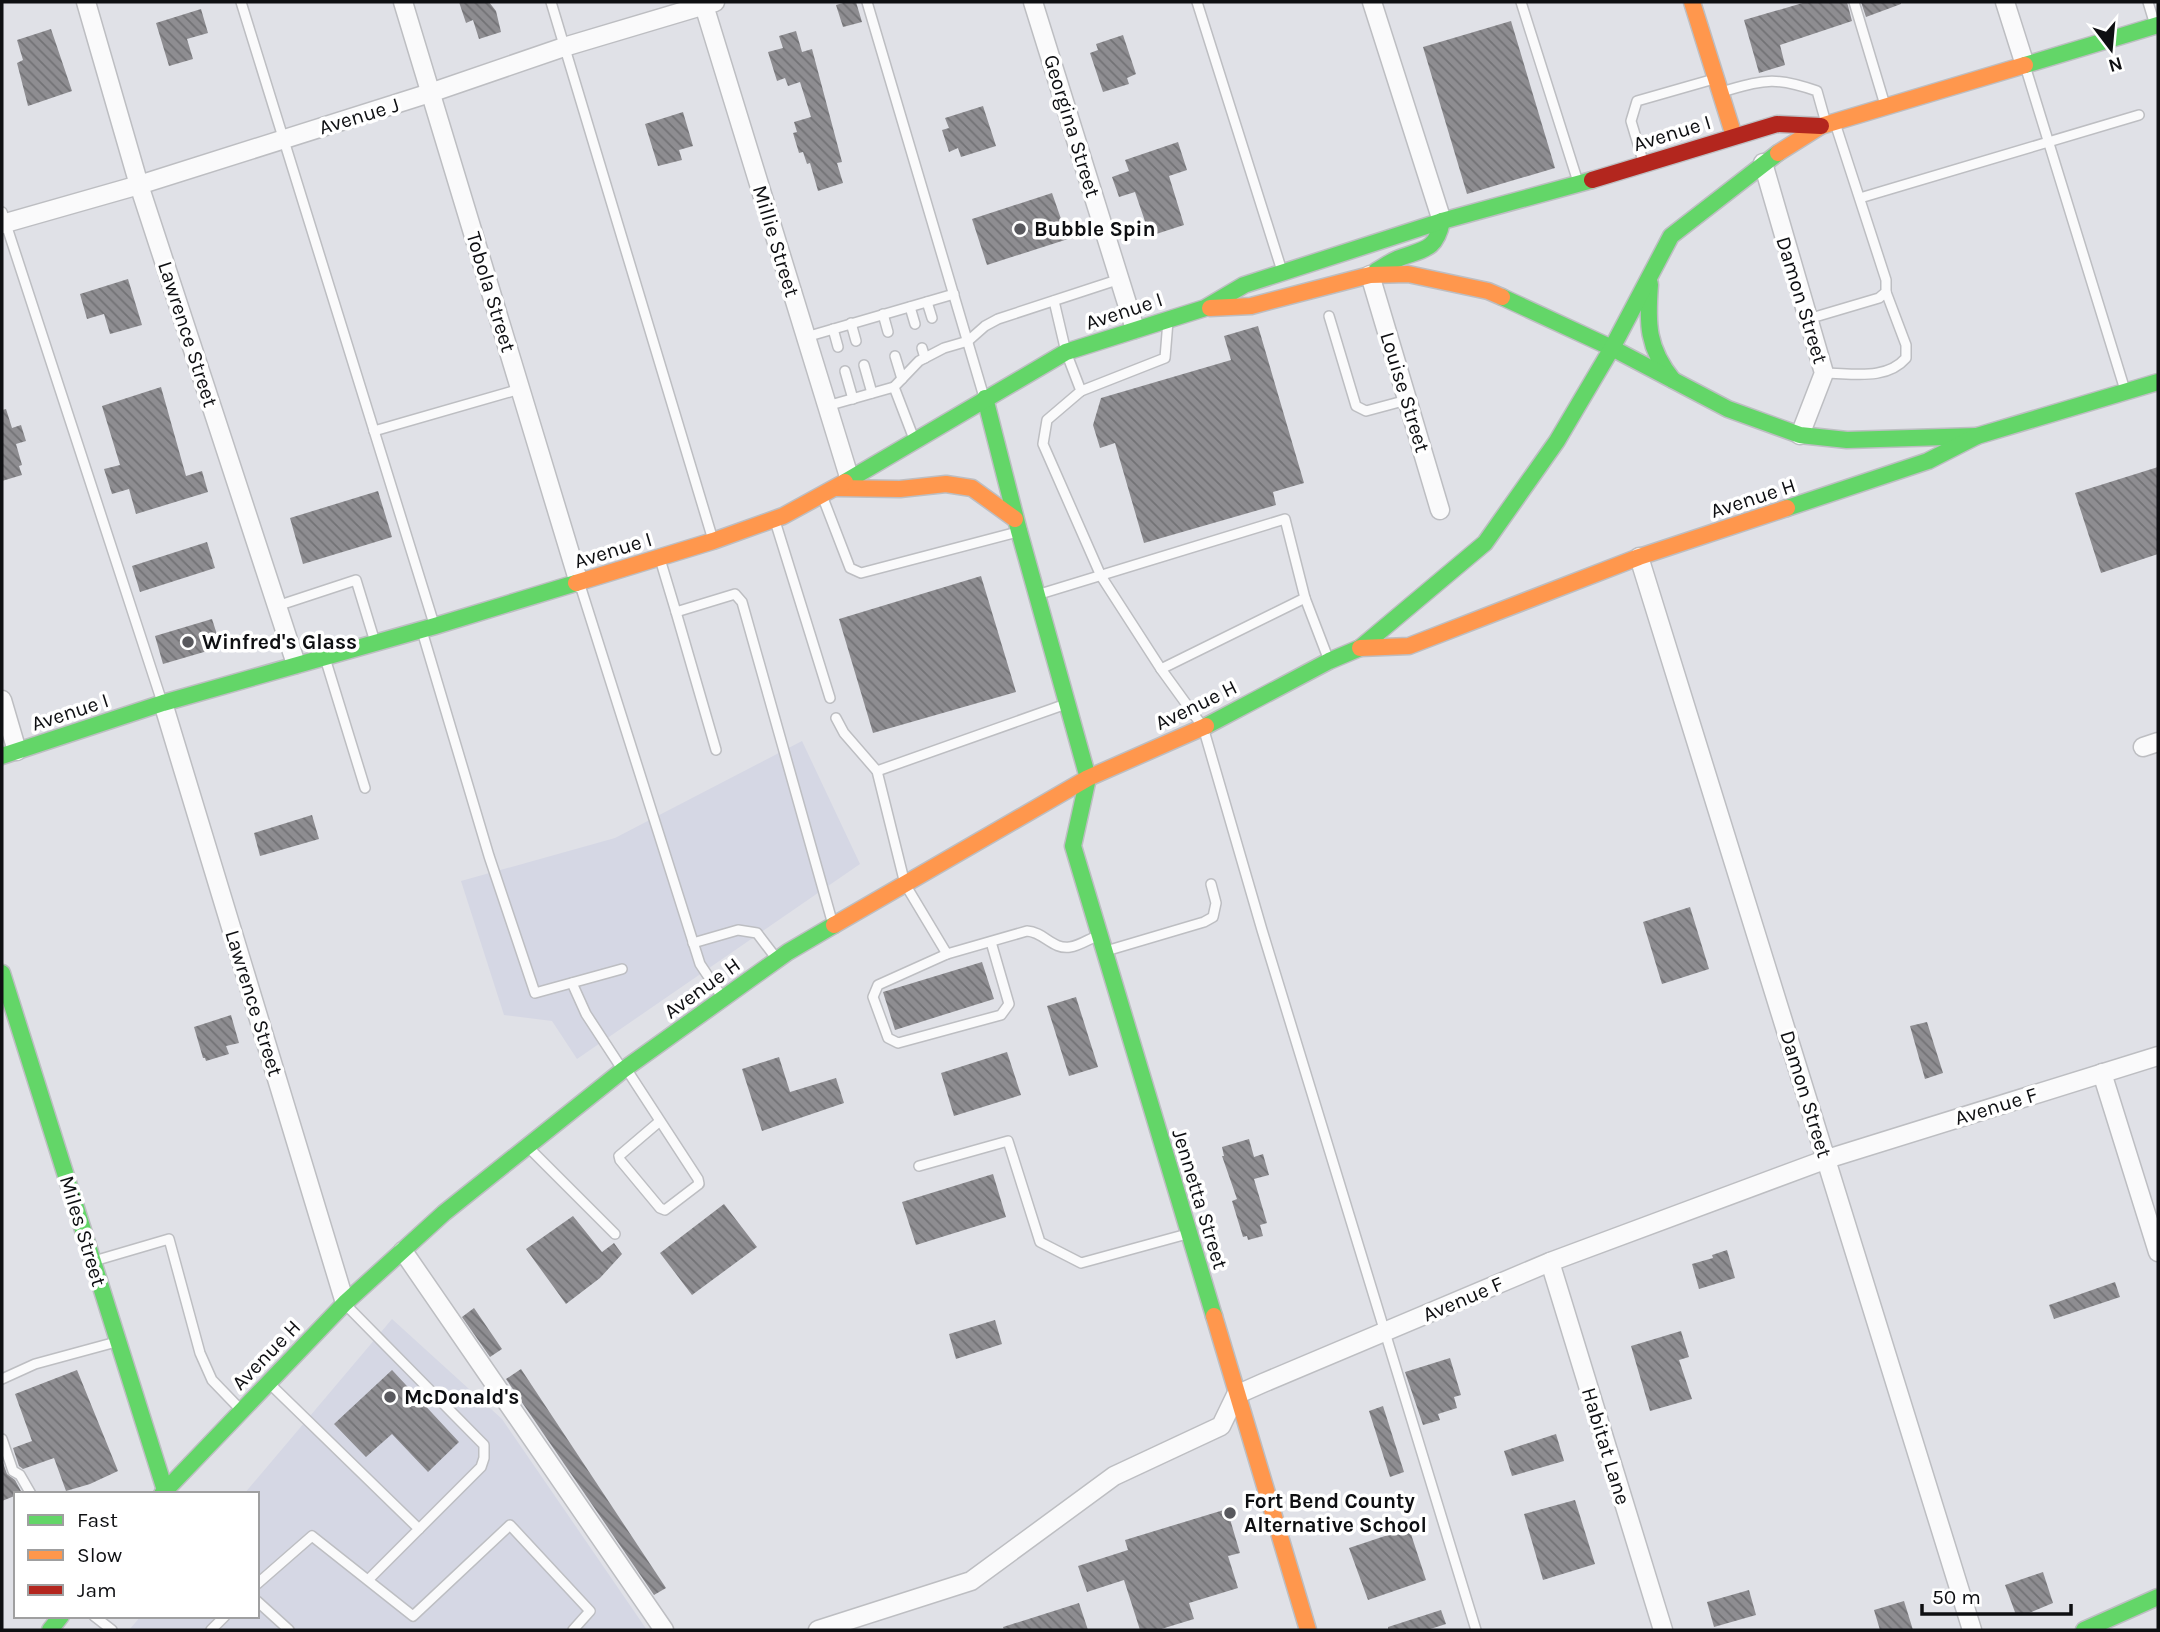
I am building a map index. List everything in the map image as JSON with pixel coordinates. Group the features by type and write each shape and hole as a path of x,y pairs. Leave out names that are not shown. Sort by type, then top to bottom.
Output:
{"main road":[{"path":"1692,2 1734,136"},
{"name":"Avenue I","path":"10,754 163,703 579,583 775,519 836,488 1066,352 1205,308 1244,285 1442,221 1578,184 1734,136 1777,124 1827,125 2157,26"},
{"name":"Avenue H","path":"165,1492 345,1303 444,1213 625,1069 723,998 777,960 833,926 1088,778 1203,727 1329,661 1360,648 1485,543 1557,441 1612,348 1671,236 1763,163 1827,125"},
{"path":"1370,275 1395,260 1429,248 1439,236 1442,221"},
{"path":"1656,266 1650,282 1647,319 1659,364 1674,380"},
{"name":"Avenue I","path":"1205,308 1251,306 1370,275 1408,274 1488,290 1612,348 1728,409 1800,435 1847,440 1977,436"},
{"name":"Avenue H","path":"1360,648 1409,646 1639,557 1928,461 1977,436 2158,382"},
{"path":"985,398 1017,525 1088,778"},
{"path":"836,488 900,489 946,484 972,488 1017,525"},
{"name":"Jennetta Street","path":"1088,778 1073,846 1308,1630"},
{"name":"Miles Street","path":"2,973 164,1492"},
{"path":"2084,1630 2158,1597"}],"street":[{"name":"Lawrence Street","path":"86,2 139,185 296,664"},
{"name":"Tobola Street","path":"402,2 579,583"},
{"name":"Georgina Street","path":"1033,2 1135,330"},
{"path":"1371,2 1442,221"},
{"path":"2005,2 2025,65"},
{"name":"Avenue J","path":"3,220 139,185 707,3"},
{"name":"Millie Street","path":"707,3 827,406 836,488"},
{"name":"Damon Street","path":"1763,163 1824,373 1800,435"},
{"name":"Louise Street","path":"1370,275 1440,510"},
{"name":"Damon Street","path":"1639,557 1972,1630"},
{"path":"2,700 10,754"},
{"name":"Lawrence Street","path":"163,703 345,1303"},
{"name":"Avenue F","path":"1236,1395 1550,1262 1827,1159 2158,1056"},
{"path":"2102,1073 2154,1226 2158,1252"},
{"path":"403,1251 664,1630"},
{"name":"Habitat Lane","path":"1550,1262 1663,1630"},
{"path":"818,1630 971,1581 1114,1476 1221,1426 1236,1395"}],"lane":[{"path":"241,2 374,431 489,856 535,993 622,969"},
{"path":"551,2 713,541"},
{"path":"867,2 985,398"},
{"path":"1196,2 1282,273"},
{"path":"1521,2 1578,184"},
{"path":"1854,2 1886,107"},
{"path":"2148,2 2157,26"},
{"path":"2025,65 2126,391"},
{"path":"1644,164 1631,121 1637,101 1718,85 1762,80 1787,81 1817,91 1827,125 1860,198 1886,280 1886,292 1906,345 1906,358 1898,367 1882,374 1824,373"},
{"path":"1860,198 2139,115"},
{"path":"3,220 163,703"},
{"path":"827,406 894,387 919,361 941,346 968,341 998,318 1120,279"},
{"path":"1808,319 1879,298 1886,292"},
{"path":"806,337 954,294"},
{"path":"1054,301 1066,352 1081,391"},
{"path":"927,302 932,318"},
{"path":"910,307 915,324"},
{"path":"883,314 888,332"},
{"path":"1329,316 1356,406 1366,411 1407,400"},
{"path":"1168,320 1165,358 1081,391 1047,420 1044,444 1101,576 1161,669 1203,727 1262,930 1476,1630"},
{"path":"851,323 856,341"},
{"path":"833,329 838,347"},
{"path":"922,348 925,358"},
{"path":"895,356 902,379"},
{"path":"864,365 872,393"},
{"path":"845,371 853,399"},
{"path":"894,387 915,441"},
{"path":"374,431 520,389"},
{"path":"836,488 850,568 860,573 1017,525"},
{"path":"775,519 830,698"},
{"path":"1038,595 1285,519 1305,598 1329,661"},
{"path":"660,558 716,750"},
{"path":"277,606 356,580 375,642"},
{"path":"579,583 700,964 723,998"},
{"path":"676,612 735,594 742,602 833,926"},
{"path":"1161,669 1305,598"},
{"path":"324,656 365,788"},
{"path":"877,771 1068,704"},
{"path":"836,719 844,733 877,771 905,884 947,954"},
{"path":"1105,952 1213,917 1216,903 1211,884"},
{"path":"693,943 738,930 757,933 777,960"},
{"path":"991,942 1009,1004 1001,1015 898,1043 888,1038 873,997 878,985 947,954 1027,931 1037,932 1057,946 1070,947 1100,935"},
{"path":"572,983 586,1014 625,1069 660,1121 698,1178 699,1184 665,1210 660,1208 619,1156 660,1121"},
{"path":"919,1166 1008,1141 1040,1242 1081,1263 1188,1234"},
{"path":"528,1146 615,1234"},
{"path":"93,1262 169,1239 200,1353 212,1380 242,1410"},
{"path":"345,1303 484,1445 481,1466 369,1579"},
{"path":"2,1379 35,1364 118,1341"},
{"path":"269,1382 419,1529"},
{"path":"2,1440 13,1471 20,1475 30,1492"},
{"path":"259,1582 312,1536 412,1616 510,1525 590,1611 574,1630"},
{"path":"259,1603 289,1630"},
{"path":"97,1618 112,1630"}],"shaded area":[{"path":"802,741 860,864 577,1059 552,1021 504,1015 461,881 615,838"},
{"path":"392,1319 502,1419 647,1630 129,1630 139,1618 259,1618 259,1492 246,1492"}],"building":[{"path":"459,2 489,2 496,11 501,32 479,39 473,20 466,23"},
{"path":"856,2 862,22 843,27 836,5"},
{"path":"1806,2 1847,2 1852,21 1780,45 1785,65 1759,73 1744,20"},
{"path":"1861,2 1901,2 1901,4 1866,17"},
{"path":"201,9 208,33 187,39 193,59 169,66 156,23"},
{"path":"1511,21 1555,168 1467,194 1423,47"},
{"path":"51,29 72,91 28,106 17,63 23,60 17,40"},
{"path":"796,31 802,52 812,49 842,162 837,163 843,183 818,191 810,163 807,164 803,152 799,153 793,133 797,132 794,122 811,117 800,82 788,86 785,78 777,81 768,52 783,48 779,36"},
{"path":"1123,35 1136,74 1127,78 1129,84 1103,92 1090,53 1098,50 1096,44"},
{"path":"983,106 996,146 961,157 958,148 949,152 942,130 949,128 945,118"},
{"path":"683,112 693,146 679,150 682,160 658,166 645,124"},
{"path":"1178,142 1187,170 1169,176 1184,225 1150,236 1135,192 1119,197 1112,177 1129,171 1125,160"},
{"name":"Bubble Spin","path":"1052,193 1068,239 987,265 972,219"},
{"path":"128,279 142,325 110,334 104,314 87,319 80,294"},
{"path":"1258,326 1304,483 1273,492 1276,505 1144,543 1115,443 1100,448 1093,425 1101,398 1231,360 1224,336"},
{"path":"161,387 186,476 202,471 208,492 136,514 129,489 112,494 104,469 120,465 102,406"},
{"path":"6,409 12,428 21,425 26,441 16,444 22,475 2,481 2,410"},
{"path":"2158,467 2158,554 2101,573 2075,493"},
{"path":"378,491 392,537 303,564 290,518"},
{"path":"207,542 215,568 140,592 132,566"},
{"path":"981,576 1016,692 873,733 839,619"},
{"path":"212,619 221,647 163,664 155,636"},
{"path":"312,815 319,839 260,856 254,833"},
{"path":"1690,907 1709,969 1662,984 1643,922"},
{"path":"982,962 994,999 895,1030 883,992"},
{"path":"1076,997 1098,1067 1069,1076 1047,1006"},
{"path":"231,1015 239,1043 226,1046 229,1054 206,1061 194,1027"},
{"path":"1927,1022 1943,1073 1925,1079 1910,1026"},
{"path":"1007,1052 1021,1095 954,1116 941,1073"},
{"path":"779,1057 790,1092 836,1078 844,1103 762,1131 742,1069"},
{"path":"1249,1139 1254,1157 1263,1154 1269,1175 1254,1179 1267,1223 1260,1225 1263,1236 1248,1240 1247,1236 1243,1237 1232,1201 1237,1199 1222,1156 1222,1147"},
{"path":"993,1174 1006,1217 916,1245 902,1202"},
{"path":"724,1204 757,1247 692,1295 660,1253"},
{"path":"573,1216 602,1252 614,1243 622,1254 600,1278 566,1304 526,1249"},
{"path":"1727,1250 1735,1278 1699,1289 1692,1264 1713,1258 1712,1255"},
{"path":"2115,1282 2120,1297 2054,1319 2049,1305"},
{"path":"474,1308 502,1349 490,1357 462,1317"},
{"path":"995,1320 1002,1344 956,1359 949,1334"},
{"path":"1681,1331 1689,1357 1679,1360 1692,1399 1650,1411 1631,1346"},
{"path":"1450,1358 1461,1395 1454,1397 1457,1408 1438,1414 1440,1420 1423,1425 1405,1372"},
{"path":"521,1369 666,1588 654,1595 506,1379"},
{"path":"77,1370 118,1471 66,1491 54,1458 23,1469 19,1466 13,1448 32,1441 15,1394"},
{"name":"McDonald's","path":"392,1370 459,1442 428,1472 392,1434 366,1457 334,1424"},
{"path":"1383,1406 1404,1472 1390,1477 1369,1411"},
{"path":"1556,1434 1564,1461 1512,1476 1504,1451"},
{"path":"2,1460 7,1474 15,1480 21,1492 14,1492 14,1496 2,1501"},
{"path":"1575,1500 1595,1564 1543,1580 1524,1514"},
{"path":"1227,1509 1240,1553 1228,1556 1238,1588 1189,1603 1194,1619 1158,1630 1140,1630 1124,1580 1087,1592 1078,1566 1128,1550 1125,1540"},
{"path":"1409,1528 1426,1580 1368,1600 1349,1548"},
{"path":"2043,1572 2053,1603 2029,1613 2016,1615 2005,1585"},
{"path":"1749,1590 1756,1615 1714,1627 1707,1602"},
{"path":"1904,1601 1913,1630 1880,1630 1874,1610"},
{"path":"1079,1603 1088,1630 1004,1630 1003,1627"},
{"path":"1441,1610 1446,1624 1427,1630 1388,1630 1388,1627"}],"traffic: fast":[{"path":"2025,65 2158,25"},
{"path":"1206,726 1329,661 1360,648 1485,543 1557,441 1612,348 1671,236 1778,153"},
{"path":"845,482 1066,352 1205,308 1244,285 1442,221 1592,180"},
{"path":"1376,271 1397,259 1427,248 1436,239 1442,221"},
{"path":"1650,284 1651,335 1658,357 1673,380"},
{"path":"1502,297 1612,348 1728,409 1800,435 1847,440 1977,436"},
{"path":"1787,508 1928,461 1977,436 2158,382"},
{"path":"985,398 1088,778 1073,846 1214,1316"},
{"path":"2,756 163,703 576,583"},
{"path":"164,1492 345,1303 444,1213 623,1070 788,952 834,925"},
{"path":"2,973 165,1490"},
{"path":"2084,1630 2158,1597"},
{"path":"50,1630 59,1618"}],"traffic: slow":[{"path":"1692,2 1734,136"},
{"path":"1778,153 1821,126 2025,65"},
{"path":"1210,308 1251,306 1370,275 1408,274 1488,291 1502,297"},
{"path":"576,583 713,541 783,516 845,482"},
{"path":"837,488 900,489 946,484 972,488 1015,519"},
{"path":"1360,648 1409,646 1639,557 1787,508"},
{"path":"834,925 1088,778 1206,726"},
{"path":"1214,1316 1308,1630"}],"traffic: jam":[{"path":"1592,180 1777,124 1821,126"}],"place":[{"name":"Bubble Spin","path":"1020,229"},
{"name":"Winfred's Glass","path":"188,642"},
{"name":"McDonald's","path":"390,1397"},
{"name":"Fort Bend County Alternative School","path":"1230,1513"}]}
